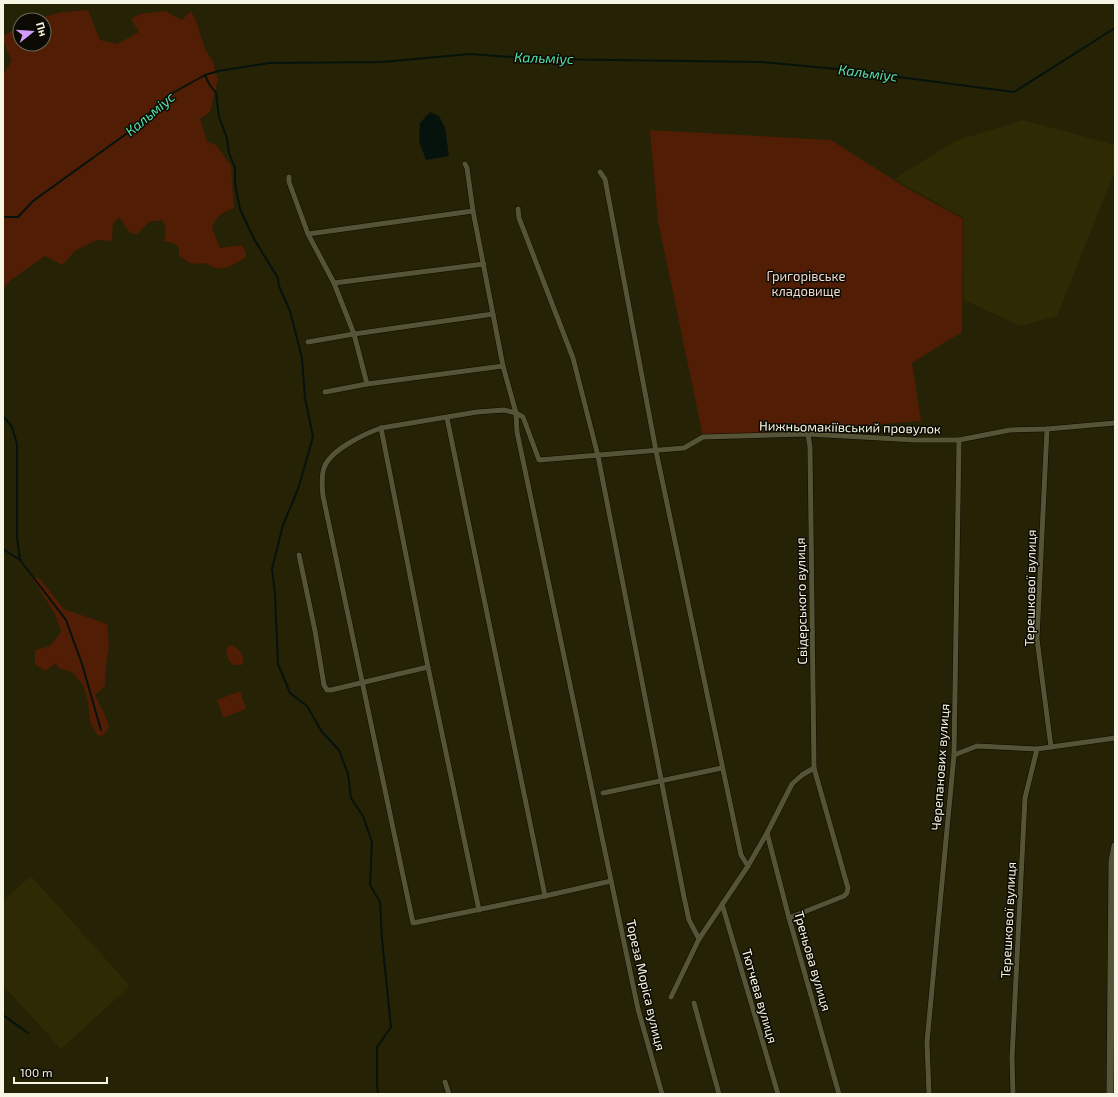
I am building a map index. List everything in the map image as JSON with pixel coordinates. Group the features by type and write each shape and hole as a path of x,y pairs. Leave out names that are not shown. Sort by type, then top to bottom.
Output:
{"street":[{"path":"464,164 467,168 473,211 503,366 516,413 504,410 477,412 381,428 367,432 340,449 324,467 322,478 323,496 413,923 611,881"},
{"path":"600,172 605,179 656,451 722,768 741,855 748,866"},
{"path":"289,178 289,182 308,234 334,283 354,334 367,384"},
{"path":"518,209 518,218 573,358 598,456 660,781 684,897 690,920 699,939"},
{"path":"308,234 473,211"},
{"path":"334,283 484,264"},
{"path":"308,342 493,314"},
{"path":"325,392 367,384 503,366"},
{"name":"Нижньомакіївський провулок","path":"516,413 524,417 540,460 684,448 703,437 808,434 915,440 959,440 1010,430 1047,429 1115,423"},
{"name":"Тореза Моріса вулиця","path":"516,413 518,432 638,1009 662,1094"},
{"path":"447,418 545,896"},
{"path":"381,428 478,910"},
{"name":"Терешкової вулиця","path":"1047,429 1038,639 1051,747"},
{"name":"Свiдерського вулиця","path":"789,918 844,896 847,893 848,888 814,768 810,447 808,434"},
{"name":"Черепанових вулиця","path":"929,1094 928,1042 954,755 959,440"},
{"path":"299,555 315,631 324,685 327,690 362,684 428,667"},
{"path":"954,755 977,746 1037,749 1115,738"},
{"name":"Терешкової вулиця","path":"1013,1094 1012,1058 1025,798 1037,749"},
{"path":"603,793 722,768"},
{"path":"671,997 699,939 748,866 767,834 792,784 802,775 814,768"},
{"name":"Треньова вулиця","path":"767,834 789,918 804,966 839,1094"},
{"path":"1110,1094 1113,999 1112,861 1115,846"},
{"name":"Тютчева вулиця","path":"722,904 778,1094"},
{"path":"694,1003 719,1094"},
{"path":"446,1082 449,1094"}],"shaded area":[{"path":"430,112 439,116 445,128 449,156 426,160 419,141 420,123"},
{"path":"1023,120 1115,145 1115,170 1057,316 1020,326 964,300 964,218 894,179 955,141"},
{"path":"31,876 130,986 61,1049 3,985 3,901"}],"green space":[{"path":"88,10 100,40 117,44 139,32 131,19 140,14 165,11 182,20 191,11 197,23 205,49 213,62 218,80 210,112 200,119 207,142 216,145 231,166 234,208 220,215 212,228 220,248 241,245 246,251 246,257 229,267 217,269 205,263 192,264 179,256 179,248 173,243 164,241 166,228 162,220 149,222 137,234 130,233 119,217 113,224 112,241 97,240 76,250 62,265 45,256 11,280 3,289 3,74 12,61 3,41 3,36 12,31 12,52 52,52 52,15 62,12"},
{"name":"Григорівське кладовище","path":"650,130 831,140 905,187 963,219 962,332 912,363 921,421 703,437 658,221"},
{"path":"31,576 40,579 64,609 107,624 109,646 105,686 95,695 109,726 104,735 98,736 90,722 88,701 83,685 72,672 58,668 56,663 45,671 35,664 35,650 50,646 61,632 55,614"},
{"path":"231,645 242,654 242,665 234,665 229,661 226,651"},
{"path":"240,691 246,709 223,718 217,700"}],"waterway":[{"name":"Кальміус","path":"3,217 18,217 33,201 133,129 169,95 205,75 219,71 269,63 382,62 470,54 539,59 761,62 837,69 1014,92 1115,28"},
{"path":"205,75 209,84 216,93 219,117 227,138 229,153 235,168 235,184 240,209 254,239 278,278 279,286 290,311 302,358 305,398 313,437 298,489 283,525 272,569 275,594 278,664 290,693 307,706 322,732 339,750 348,774 351,798 363,816 372,842 370,885 380,902 382,939 391,1027 377,1047 378,1094"},
{"path":"3,416 12,427 17,444 17,537 20,560 66,620 82,664 101,730"},
{"path":"3,549 20,560"},
{"path":"3,1015 28,1033"}]}
